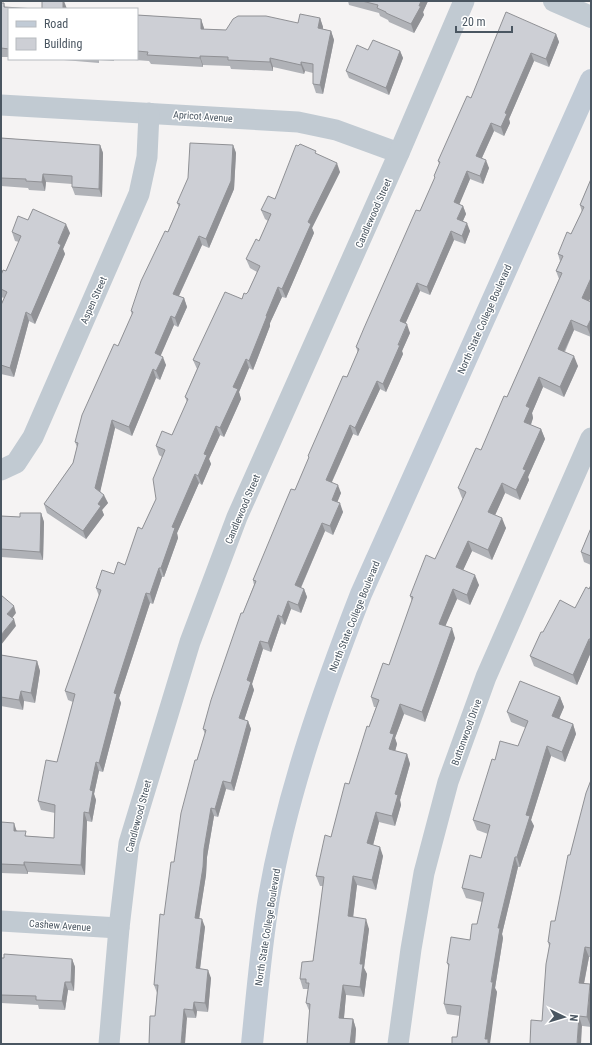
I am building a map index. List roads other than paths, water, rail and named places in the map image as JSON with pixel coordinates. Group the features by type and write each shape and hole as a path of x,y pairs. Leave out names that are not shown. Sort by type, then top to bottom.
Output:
{"main road":[{"name":"North State College Boulevard","path":"252,1044 258,968 269,896 285,825 297,781 332,668 364,587 591,80"}],"street":[{"name":"Candlewood Street","path":"109,1044 119,928 129,843 190,642 237,517 399,153 464,1"},
{"path":"554,1 591,17"},
{"name":"Apricot Avenue","path":"1,105 150,112 298,122 336,130 399,153"},
{"name":"Aspen Street","path":"1,470 16,463 33,438 139,194 147,157 150,112"},
{"name":"Buttonwood Drive","path":"398,1044 411,949 424,873 448,782 486,677 591,438"},
{"name":"Cashew Avenue","path":"1,921 119,928"}]}
